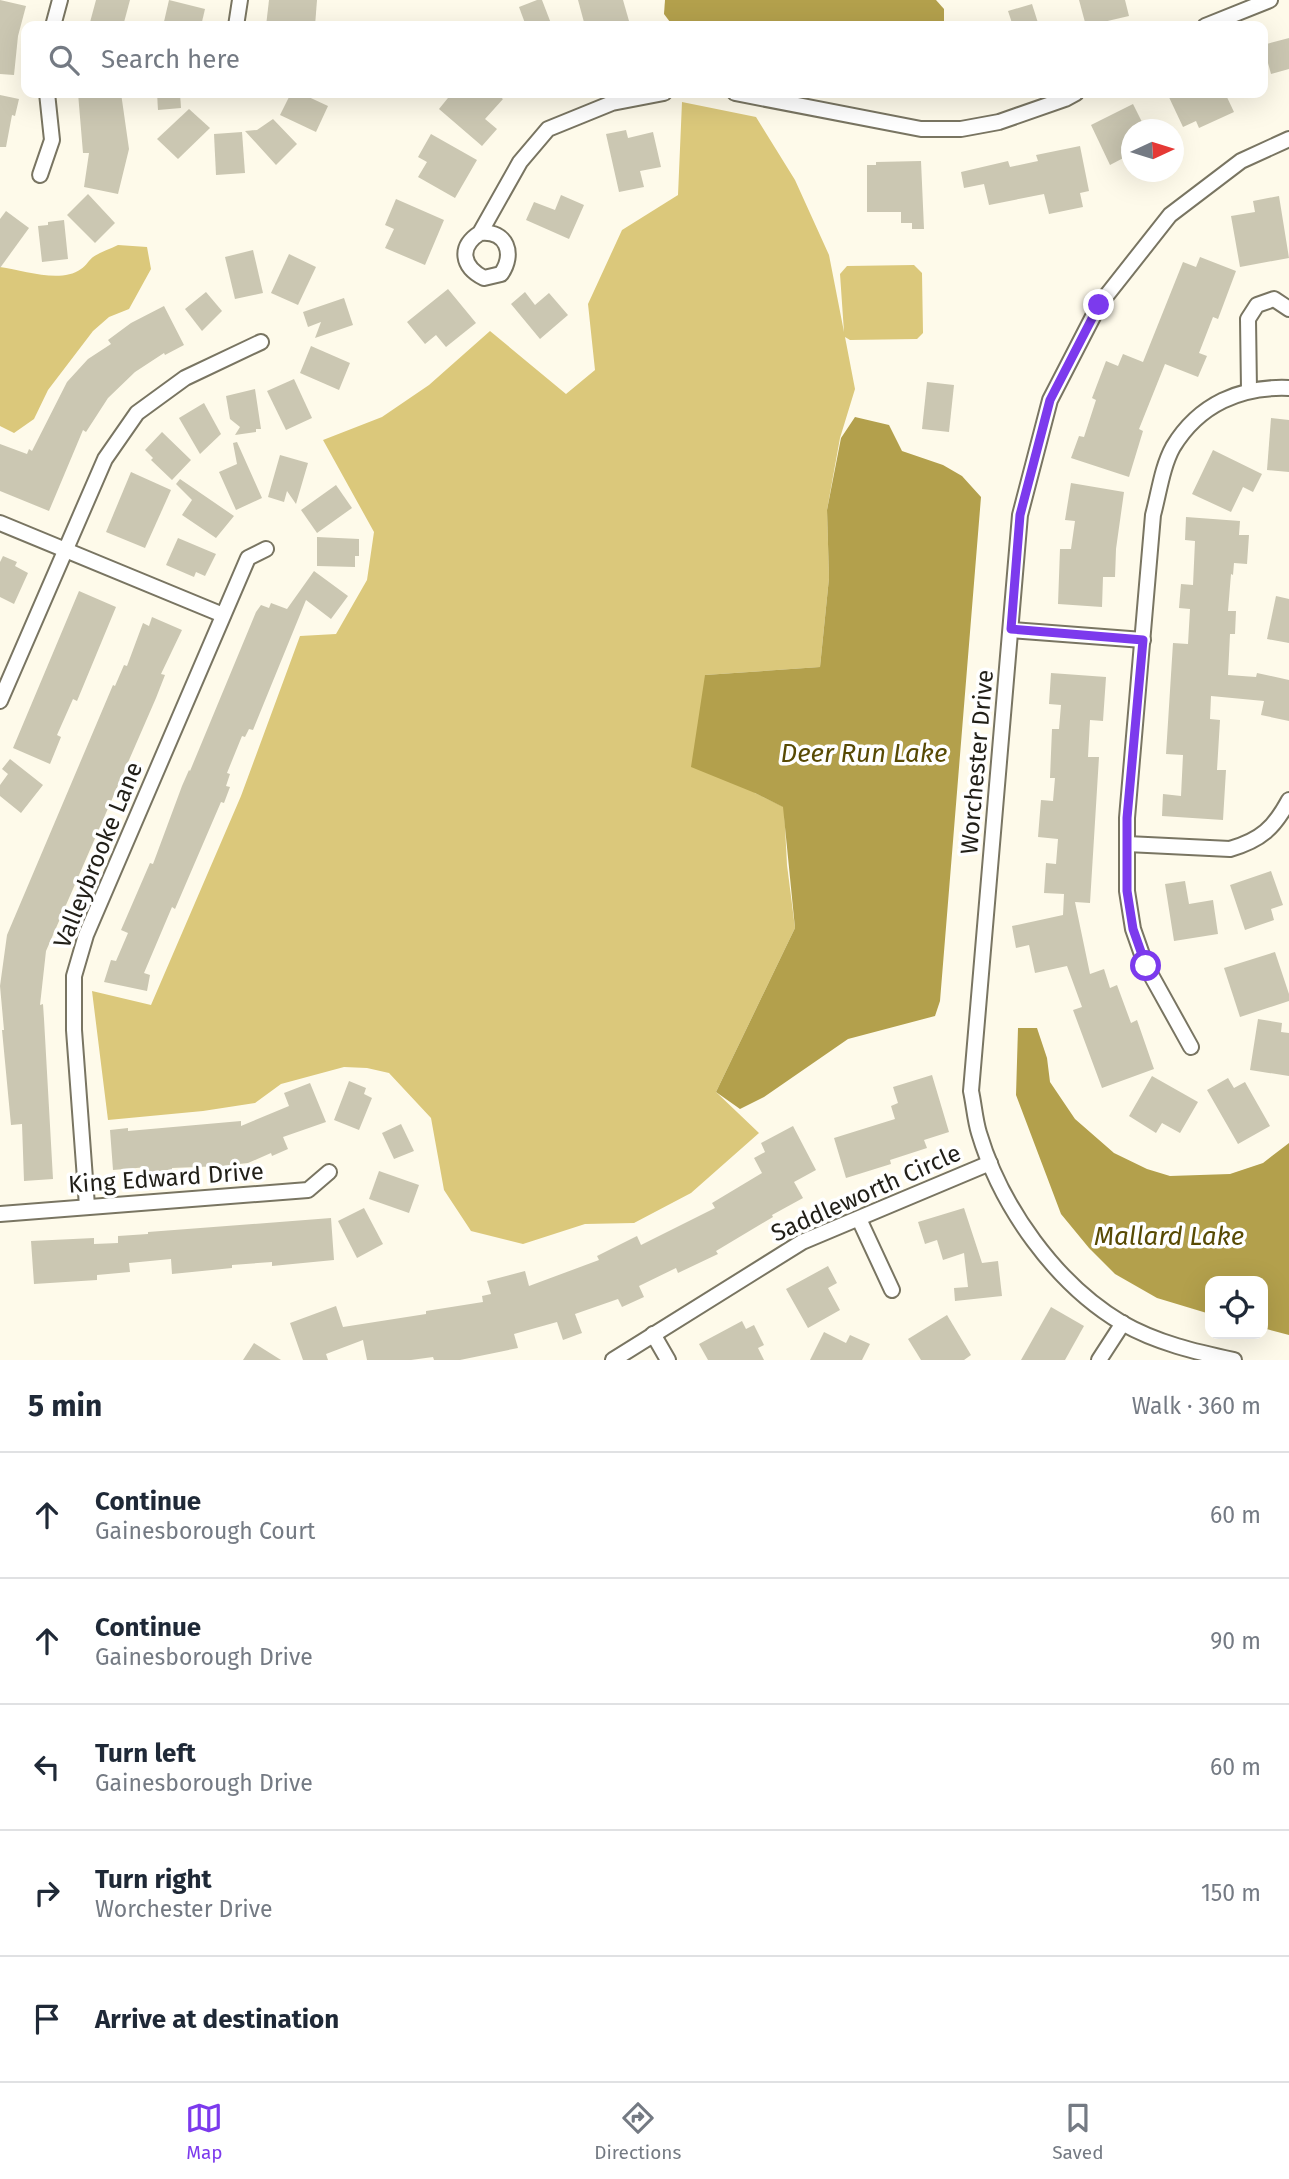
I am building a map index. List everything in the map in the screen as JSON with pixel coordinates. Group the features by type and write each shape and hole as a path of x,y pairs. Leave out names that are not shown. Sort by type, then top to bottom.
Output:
{"street":[{"path":"55,21 61,0"},
{"path":"237,21 240,0"},
{"path":"1218,21 1270,0"},
{"path":"40,175 52,140 48,98"},
{"path":"480,233 520,162 548,129 612,103 638,98"},
{"path":"762,98 921,129 961,129 999,122 1067,98"},
{"name":"Worchester Drive","path":"1234,1360 1188,1350 1123,1323 1081,1294 1055,1268 1031,1238 990,1163 979,1133 971,1091 1020,515 1050,400 1099,305 1170,215 1241,161 1289,139"},
{"path":"1249,390 1248,319 1257,304 1274,299 1289,309"},
{"path":"0,701 105,459 136,413 185,378 261,342"},
{"path":"1191,1047 1146,966 1133,929 1127,891 1127,844 1153,515 1164,469 1173,448 1188,427 1228,397 1249,390 1289,388"},
{"path":"0,523 223,615"},
{"name":"Valleybrooke Lane","path":"87,1206 74,976 86,935 248,558 267,549"},
{"path":"1011,629 1143,640"},
{"path":"1127,844 1230,849 1245,844 1266,831 1278,821 1289,800"},
{"name":"Saddleworth Circle","path":"614,1360 802,1242 990,1163"},
{"name":"King Edward Drive","path":"0,1214 308,1190 329,1172"},
{"path":"859,1219 892,1290"},
{"path":"1099,1360 1123,1323"},
{"path":"653,1334 668,1360"}],"shaded area":[{"path":"682,102 756,117 795,180 829,255 844,332 840,274 847,266 914,265 922,273 923,333 917,339 850,340 845,337 855,389 840,438 827,510 829,578 820,667 705,675 755,793 784,807 787,865 795,928 716,1092 759,1133 691,1193 634,1223 585,1224 523,1244 471,1231 444,1190 431,1118 389,1073 344,1067 281,1084 255,1103 108,1120 92,991 151,1005 241,796 300,636 336,634 367,580 374,532 323,440 382,417 429,385 490,331 566,394 595,370 588,304 622,230 678,195"},
{"path":"118,245 147,247 151,269 129,309 109,317 93,331 48,390 34,419 14,433 0,426 0,267 42,275 63,275 81,269 93,257"}],"water":[{"path":"665,0 936,0 944,9 944,21 669,21 664,14"},
{"name":"Deer Run Lake","path":"855,417 889,425 902,451 943,465 962,476 981,497 940,1001 935,1016 848,1039 764,1097 740,1109 716,1092 795,928 783,807 691,767 705,675 820,667 829,578 827,510 841,438"},
{"name":"Mallard Lake","path":"1018,1028 1037,1028 1047,1058 1050,1082 1075,1119 1114,1153 1147,1169 1170,1176 1230,1174 1263,1163 1289,1143 1289,1335 1268,1329 1268,1276 1205,1276 1205,1312 1157,1298 1115,1274 1061,1214 1016,1095"}],"building":[{"path":"0,0 26,6 18,36 14,75 0,74"},
{"path":"96,0 130,0 124,21 90,21"},
{"path":"169,0 205,9 202,21 164,21"},
{"path":"269,0 317,0 315,21 267,21"},
{"path":"542,0 550,21 524,21 519,7"},
{"path":"578,0 623,0 629,21 584,21"},
{"path":"1079,0 1125,0 1129,16 1108,21 1085,21"},
{"path":"1032,4 1037,21 1011,21 1008,11"},
{"path":"1289,38 1289,69 1271,74 1268,44"},
{"path":"0,95 19,99 15,116 12,115 6,147 0,147"},
{"path":"78,98 122,98 129,149 118,194 84,187 89,153 83,153"},
{"path":"157,98 180,98 181,108 158,110"},
{"path":"288,98 311,98 328,106 316,132 280,115"},
{"path":"448,98 503,99 485,119 497,129 482,146 439,109"},
{"path":"1169,98 1227,98 1234,112 1199,128 1196,121 1184,127 1184,119 1179,119"},
{"path":"1133,104 1140,119 1121,119 1121,159 1110,165 1091,125"},
{"path":"189,109 210,128 178,159 157,139"},
{"path":"273,119 297,144 276,165 245,131 257,130"},
{"path":"626,130 628,138 653,132 661,167 640,171 644,187 619,192 606,134"},
{"path":"242,132 245,173 216,175 214,134"},
{"path":"431,134 477,160 455,198 418,177 427,162 418,157"},
{"path":"1080,146 1089,191 1080,193 1083,207 1049,214 1044,194 989,205 984,184 964,188 961,172 1008,161 1010,167 1038,161 1036,155"},
{"path":"921,161 924,229 912,229 912,223 901,223 901,212 867,212 867,165 876,165 876,162"},
{"path":"88,194 115,223 95,243 67,215"},
{"path":"561,195 584,205 569,239 526,220 534,202 555,210"},
{"path":"1279,196 1289,258 1240,267 1231,216 1255,212 1253,201"},
{"path":"396,199 444,220 425,265 385,248 394,229 385,225"},
{"path":"6,211 29,228 0,268 0,219"},
{"path":"64,220 68,259 42,262 38,226"},
{"path":"253,250 263,293 235,299 225,257"},
{"path":"289,254 316,267 298,305 271,293"},
{"path":"1200,257 1236,271 1218,319 1213,317 1199,353 1207,356 1198,377 1165,364 1139,429 1143,431 1129,477 1071,458 1079,436 1084,437 1096,400 1092,398 1106,361 1118,366 1123,354 1143,362 1183,262 1196,267"},
{"path":"448,289 476,323 446,347 436,335 425,344 407,322"},
{"path":"206,292 222,311 202,331 185,309"},
{"path":"525,292 535,305 549,293 568,315 540,339 511,304"},
{"path":"344,298 353,325 315,338 321,322 308,327 303,312"},
{"path":"164,306 184,345 165,355 164,353 135,372 108,398 86,432 83,430 49,511 0,491 0,444 27,454 29,449 32,451 67,382 88,359 111,344 108,340 131,323"},
{"path":"311,346 350,363 339,390 300,373"},
{"path":"294,379 312,418 286,430 267,391"},
{"path":"927,382 954,385 949,432 922,429"},
{"path":"255,389 261,429 235,435 240,427 230,419 226,396"},
{"path":"204,403 221,434 200,454 179,418"},
{"path":"1271,418 1289,420 1289,472 1267,470"},
{"path":"162,432 191,460 172,480 151,460 153,458 145,450"},
{"path":"237,442 262,498 236,510 219,472 237,464 233,443"},
{"path":"1213,450 1262,474 1253,492 1243,487 1231,512 1192,494"},
{"path":"280,455 308,463 296,504 287,491 284,502 268,497"},
{"path":"131,472 171,490 145,548 106,532"},
{"path":"180,479 234,516 216,538 182,515 192,500 176,484"},
{"path":"1071,483 1124,492 1115,577 1103,577 1102,607 1058,604 1060,549 1071,549 1075,521 1065,520"},
{"path":"336,485 352,508 317,533 301,510"},
{"path":"1186,517 1240,521 1239,535 1249,535 1247,564 1234,563 1233,575 1231,574 1228,611 1236,611 1235,634 1230,634 1228,675 1256,677 1257,673 1289,680 1289,721 1261,715 1264,701 1211,696 1210,719 1220,720 1217,770 1226,770 1223,820 1162,816 1163,794 1181,796 1183,755 1166,754 1173,643 1188,644 1190,609 1179,608 1181,584 1193,585 1195,541 1185,540"},
{"path":"317,537 359,539 359,556 355,556 355,567 317,566"},
{"path":"178,538 216,554 205,576 196,572 194,577 166,565"},
{"path":"3,556 17,562 15,566 28,573 14,604 0,597 0,562"},
{"path":"314,571 348,596 331,619 306,600 253,730 249,729 245,737 242,736 227,773 230,774 226,786 230,787 224,803 221,802 144,973 150,975 147,991 104,982 111,960 116,961 128,933 121,930 150,863 153,864 182,786 256,612 261,605 269,608 271,603 287,609"},
{"path":"79,591 116,607 77,701 73,699 57,735 61,737 50,764 13,748"},
{"path":"1276,596 1289,599 1289,643 1267,639"},
{"path":"152,617 182,630 161,674 165,675 156,698 46,951 40,1005 43,1004 53,1179 24,1181 22,1124 11,1125 2,1030 0,986 7,935 113,685 115,686 124,665 127,666 143,623 149,626"},
{"path":"1051,673 1106,677 1103,721 1090,720 1088,757 1099,757 1090,903 1075,902 1090,974 1104,969 1110,988 1117,985 1131,1023 1137,1020 1154,1069 1102,1088 1073,1010 1082,1007 1067,966 1035,973 1029,945 1016,948 1012,926 1063,915 1064,894 1044,893 1046,863 1056,864 1058,839 1038,837 1041,800 1053,801 1055,778 1050,778 1052,729 1059,729 1061,705 1049,704"},
{"path":"10,759 43,785 21,813 0,796 0,785 8,774 2,769"},
{"path":"1271,871 1283,905 1271,909 1274,920 1245,930 1230,885"},
{"path":"1185,881 1189,904 1213,900 1218,934 1174,941 1165,884"},
{"path":"1275,952 1289,1001 1240,1017 1224,968"},
{"path":"1258,1019 1282,1023 1281,1032 1289,1033 1289,1076 1250,1070"},
{"path":"932,1075 949,1132 924,1140 927,1148 890,1160 891,1164 846,1178 834,1138 895,1119 891,1106 898,1103 893,1087"},
{"path":"1152,1076 1198,1102 1180,1133 1162,1123 1156,1133 1129,1116"},
{"path":"1228,1078 1234,1088 1245,1082 1270,1126 1238,1144 1207,1090"},
{"path":"349,1081 366,1088 364,1094 372,1098 359,1130 334,1120"},
{"path":"310,1083 326,1122 283,1137 288,1149 248,1163 148,1172 148,1167 113,1170 110,1130 128,1128 128,1131 241,1121 241,1126 289,1106 284,1093"},
{"path":"401,1124 414,1151 394,1159 382,1133"},
{"path":"793,1126 816,1170 794,1182 803,1198 716,1251 718,1254 678,1273 676,1268 639,1286 644,1297 622,1307 618,1299 575,1314 582,1333 563,1340 557,1322 514,1334 518,1348 460,1360 434,1360 433,1357 367,1360 363,1340 326,1354 328,1360 303,1360 290,1323 336,1306 343,1327 426,1314 426,1311 483,1302 482,1296 491,1294 487,1281 525,1271 529,1286 599,1260 597,1256 637,1236 641,1245 715,1208 712,1203 762,1173 754,1158 765,1152 761,1143"},
{"path":"379,1171 419,1185 409,1213 369,1199"},
{"path":"364,1208 383,1244 357,1258 338,1221"},
{"path":"964,1208 982,1263 998,1261 1002,1296 955,1301 954,1288 968,1287 964,1253 943,1260 937,1240 925,1244 918,1222"},
{"path":"331,1218 334,1260 272,1266 272,1262 232,1265 232,1268 172,1274 171,1259 129,1263 130,1272 97,1275 97,1280 34,1284 31,1241 94,1238 94,1244 118,1243 118,1236 148,1232"},
{"path":"828,1266 837,1283 828,1288 840,1310 808,1328 786,1289"},
{"path":"1051,1307 1084,1326 1065,1360 1021,1360"},
{"path":"947,1315 971,1355 964,1360 921,1360 908,1339"},
{"path":"742,1321 746,1329 754,1325 764,1345 758,1348 764,1360 708,1360 699,1344"},
{"path":"824,1332 846,1343 850,1335 870,1344 862,1360 810,1360"},
{"path":"254,1343 281,1360 243,1360"}],"route":[{"path":"1099,305 1050,400 1020,515 1011,629 1143,640 1127,818 1127,891 1133,929 1146,966"}]}
